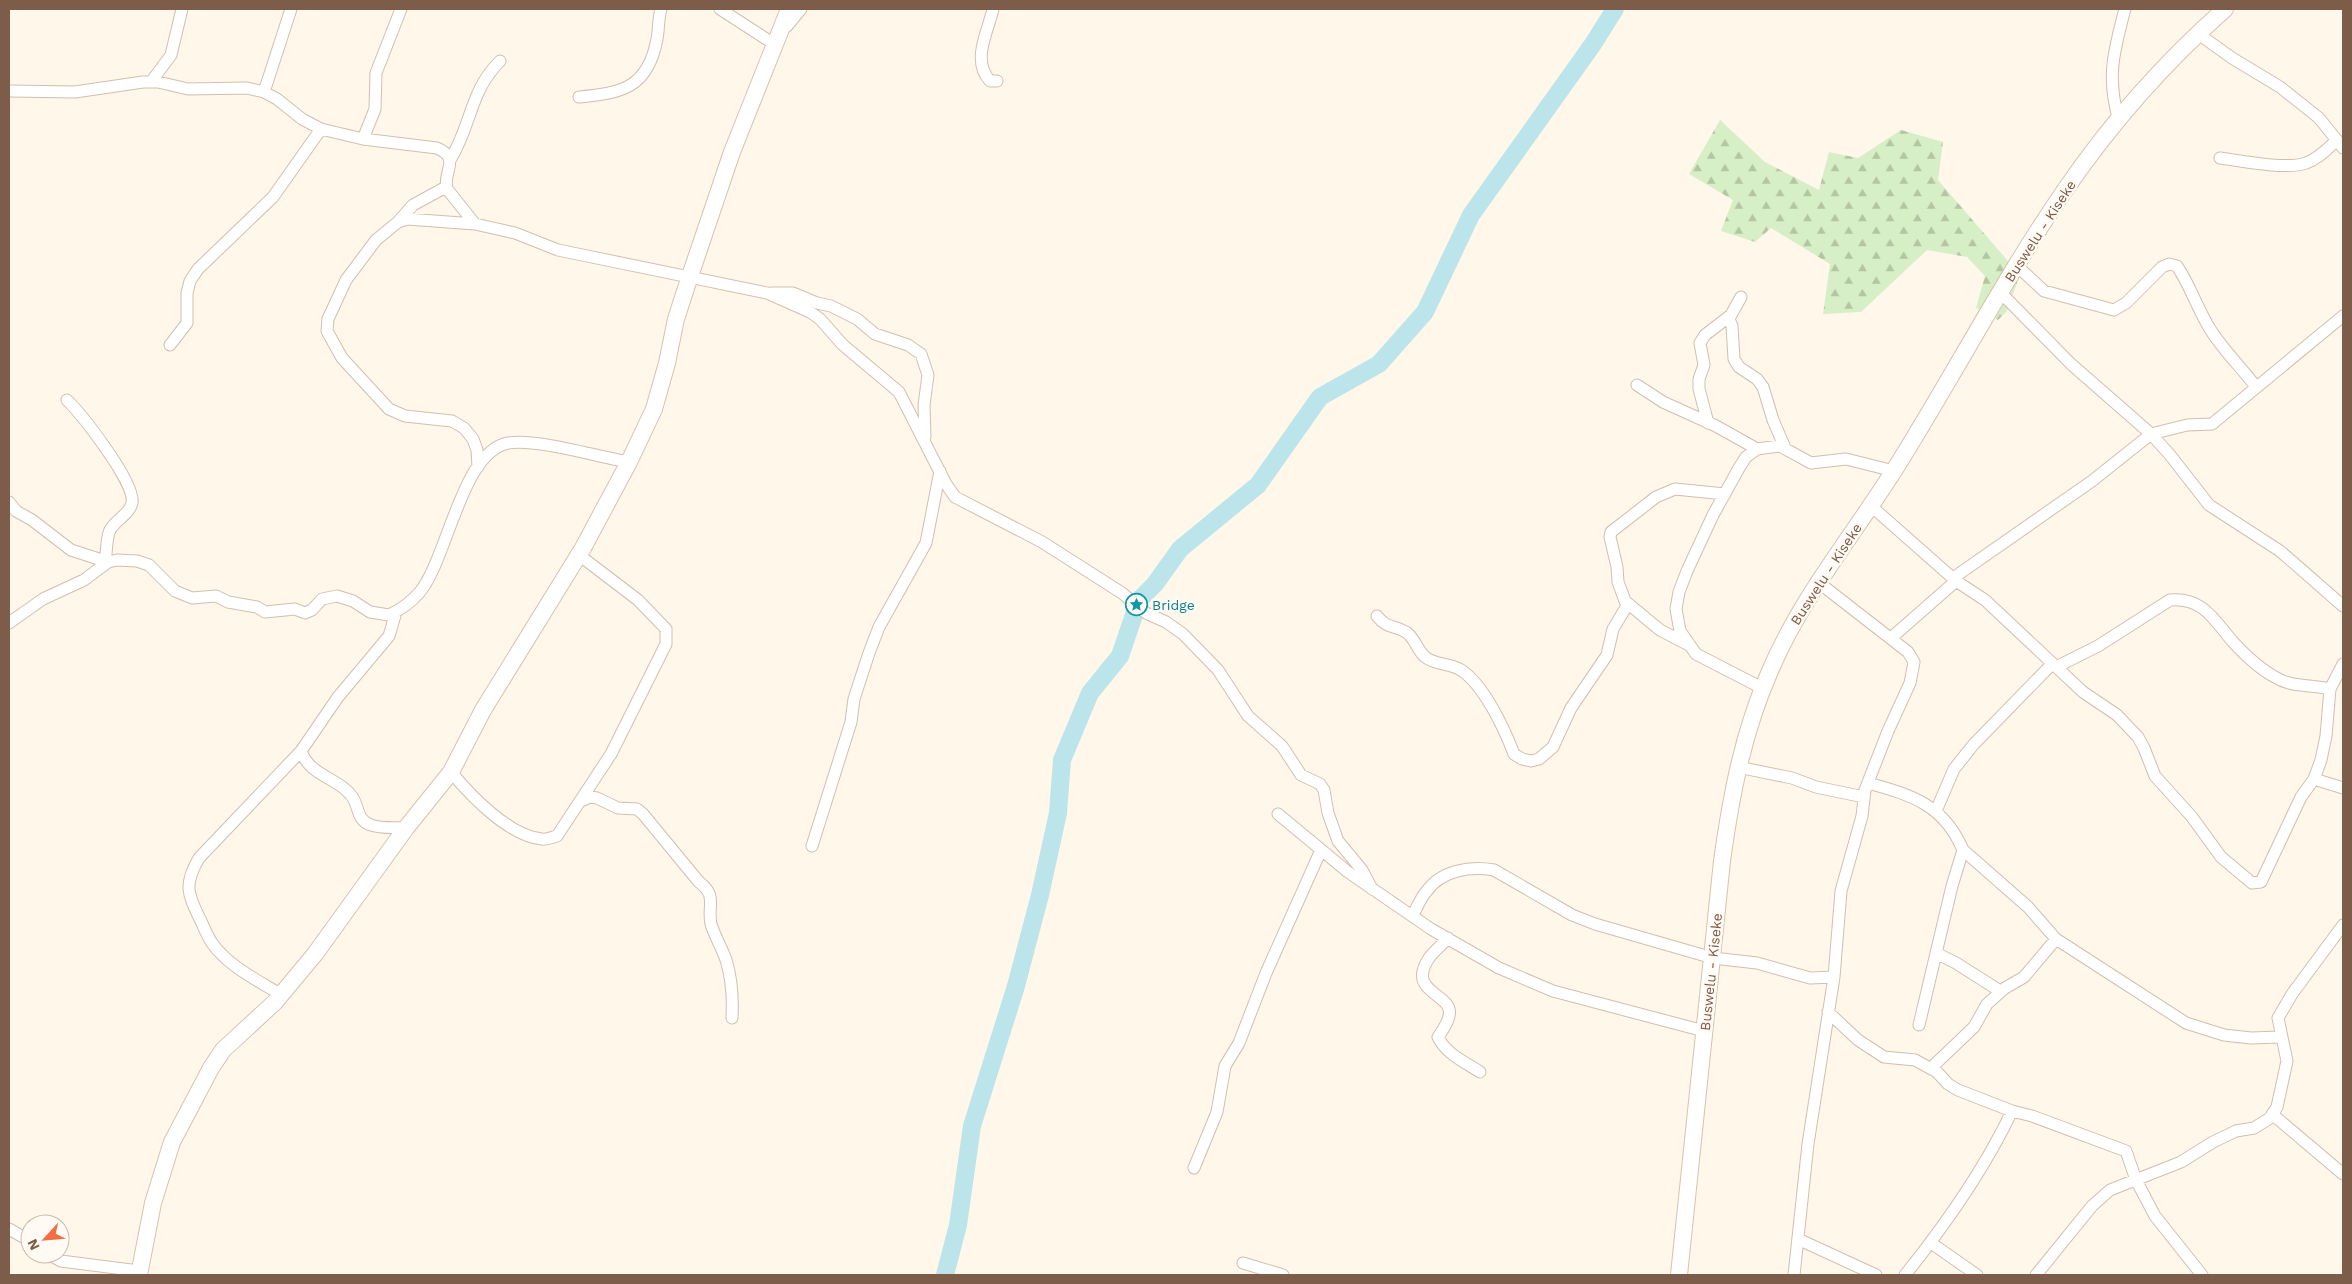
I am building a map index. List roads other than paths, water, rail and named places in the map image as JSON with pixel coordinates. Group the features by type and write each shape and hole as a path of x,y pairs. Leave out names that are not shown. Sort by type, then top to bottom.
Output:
{"street":[{"path":"150,82 171,54 182,9"},
{"path":"264,92 291,9"},
{"path":"364,139 375,109 376,73 401,9"},
{"path":"579,97 620,92 631,87 639,79 653,52 661,9"},
{"path":"720,9 774,44"},
{"path":"70,1262 139,1273 153,1203 172,1142 211,1068 224,1050 280,994 315,954 406,828 450,772 484,710 579,556 629,462 656,402 676,320 690,276 732,152 789,9"},
{"path":"781,28 787,26 801,9"},
{"path":"993,9 984,38 980,63 984,74 990,80 997,81"},
{"path":"2119,120 2113,100 2112,65 2125,9"},
{"name":"Buswelu - Kiseke","path":"1679,1275 1722,861 1738,767 1762,688 1780,649 1818,582 1894,471 2016,265 2066,189 2119,120 2160,71 2197,33 2225,9"},
{"path":"2197,33 2232,58 2280,87 2319,118 2340,144 2305,163 2292,166 2220,158"},
{"path":"475,224 446,187 450,160 467,125 478,90 486,74 500,61"},
{"path":"9,91 75,92 150,82 188,89 247,88 264,92 302,119 321,129 364,139 437,148 446,152 450,160"},
{"path":"170,345 187,323 187,293 194,275 213,253 273,197 321,129"},
{"path":"446,187 413,204 398,222 376,240 346,280 328,319 327,331 342,358 389,410 405,416 452,422 464,428 473,439 478,450 478,467"},
{"path":"398,222 416,218 475,224 515,233 558,250 673,275 690,276 727,286 767,293 793,293 817,303 831,306 857,319 875,334 908,345 921,354 928,375 924,405 926,446"},
{"path":"2016,265 2044,291 2114,310 2126,303 2162,267 2170,264 2177,266 2208,327 2222,348 2239,365 2256,387"},
{"path":"767,293 810,312 820,319 843,346 899,392 926,446 956,497 1042,542 1122,594 1146,614 1166,622 1183,634 1204,654 1218,670 1248,716 1282,746 1301,775 1320,784 1324,790 1328,813 1338,841 1362,870 1372,889"},
{"path":"2001,293 2072,364 2151,434 2210,505 2280,551 2343,606"},
{"path":"1708,423 1699,389 1699,379 1704,365 1700,344 1705,335 1728,317 1741,297"},
{"path":"1891,638 1954,580 2092,481 2151,434 2187,425 2212,424 2343,316"},
{"path":"1728,317 1732,326 1734,359 1739,367 1757,379 1763,386 1773,420 1785,448"},
{"path":"1637,385 1663,402 1757,449"},
{"path":"9,623 43,599 84,580 107,561 109,532 128,511 131,499 126,481 111,456 77,410 67,400"},
{"path":"9,502 16,512 32,520 71,550 107,561 143,562 154,569 175,591 184,596 192,598 216,596 228,602 256,607 265,612 295,609 309,612 322,599 330,596 353,601 370,612 381,616 396,612 420,593 429,577 471,475 489,454 509,443 540,444 629,462"},
{"path":"1688,645 1680,631 1676,609 1678,592 1713,515 1746,457 1757,449 1767,446 1785,448 1811,463 1846,459 1894,471"},
{"path":"812,846 851,722 854,700 869,653 879,627 926,543 940,471"},
{"path":"1725,494 1682,488 1674,490 1656,497 1614,527 1610,537 1617,567 1618,582 1621,593 1628,604 1660,630 1688,645 1706,660 1762,688"},
{"path":"1871,506 1954,580 1985,600 2083,692 2112,711 2134,733 2144,748 2155,776 2192,817 2221,857 2252,883 2261,882 2301,797 2314,779 2326,736 2330,689 2343,664"},
{"path":"450,772 473,798 494,816 530,836 544,840 557,836 611,754 667,638 664,625 638,600 579,556"},
{"path":"1794,1275 1800,1240 1808,1144 1834,977 1841,891 1862,816 1868,783 1888,731 1910,683 1914,669 1914,662 1908,652 1818,582"},
{"path":"1936,811 1954,769 1974,744 2054,666 2098,646 2170,600 2183,599 2198,604 2207,611 2235,644 2273,676 2285,683 2330,689"},
{"path":"1376,616 1388,627 1407,633 1424,656 1431,661 1458,668 1469,675 1481,690 1514,754 1522,759 1531,761 1539,759 1553,748 1571,708 1607,655 1613,629 1628,604"},
{"path":"280,994 230,962 213,944 190,900 188,888 190,873 199,858 301,751 338,697 389,636 396,612"},
{"path":"301,751 306,763 352,795 360,818 370,825 406,828"},
{"path":"1738,767 1792,778 1816,787 1864,797"},
{"path":"2314,779 2343,788"},
{"path":"1868,783 1893,789 1928,805 1936,811 1954,831 1963,850 2028,907 2056,939 2186,1023 2224,1036 2251,1038 2282,1037"},
{"path":"581,801 590,797 597,798 618,808 636,809 643,814 699,882 706,887 711,896 712,925 726,961 731,982 732,1018"},
{"path":"1278,814 1372,889 1412,916 1499,968 1553,991 1704,1031"},
{"path":"1194,1168 1217,1112 1225,1066 1239,1043 1266,973 1321,850"},
{"path":"1919,1025 1963,850"},
{"path":"1412,916 1425,892 1432,885 1452,872 1481,868 1494,870 1558,907 1596,924 1713,958 1757,963 1810,978 1834,977"},
{"path":"2036,1275 2092,1206 2110,1190 2182,1162 2213,1142 2236,1131 2254,1128 2270,1118 2277,1107 2288,1061 2278,1018 2292,994 2343,925"},
{"path":"1448,938 1429,958 1423,971 1422,980 1430,991 1443,1000 1449,1010 1450,1016 1438,1037 1441,1043 1447,1050 1480,1072"},
{"path":"1931,1068 1974,1027 1987,1004 2000,992 2024,977 2056,939"},
{"path":"1936,953 1956,963 2000,992"},
{"path":"1828,1012 1872,1051 1884,1057 1915,1060 1931,1068 1948,1084 1958,1090 2126,1151 2136,1180 2154,1216 2202,1275"},
{"path":"1905,1275 1931,1243 1995,1146 2012,1111"},
{"path":"2272,1114 2343,1174"},
{"path":"9,1229 20,1235"},
{"path":"1800,1240 1876,1275"},
{"path":"1931,1243 1977,1275"},
{"path":"1243,1262 1283,1275"}],"waterway":[{"path":"945,1275 958,1225 972,1126 1016,986 1040,895 1058,813 1062,760 1090,693 1120,656 1139,600 1155,584 1180,549 1258,485 1320,397 1379,364 1425,312 1471,215 1593,44 1615,9"}],"place":[{"name":"Bridge","path":"1136,605"}]}
